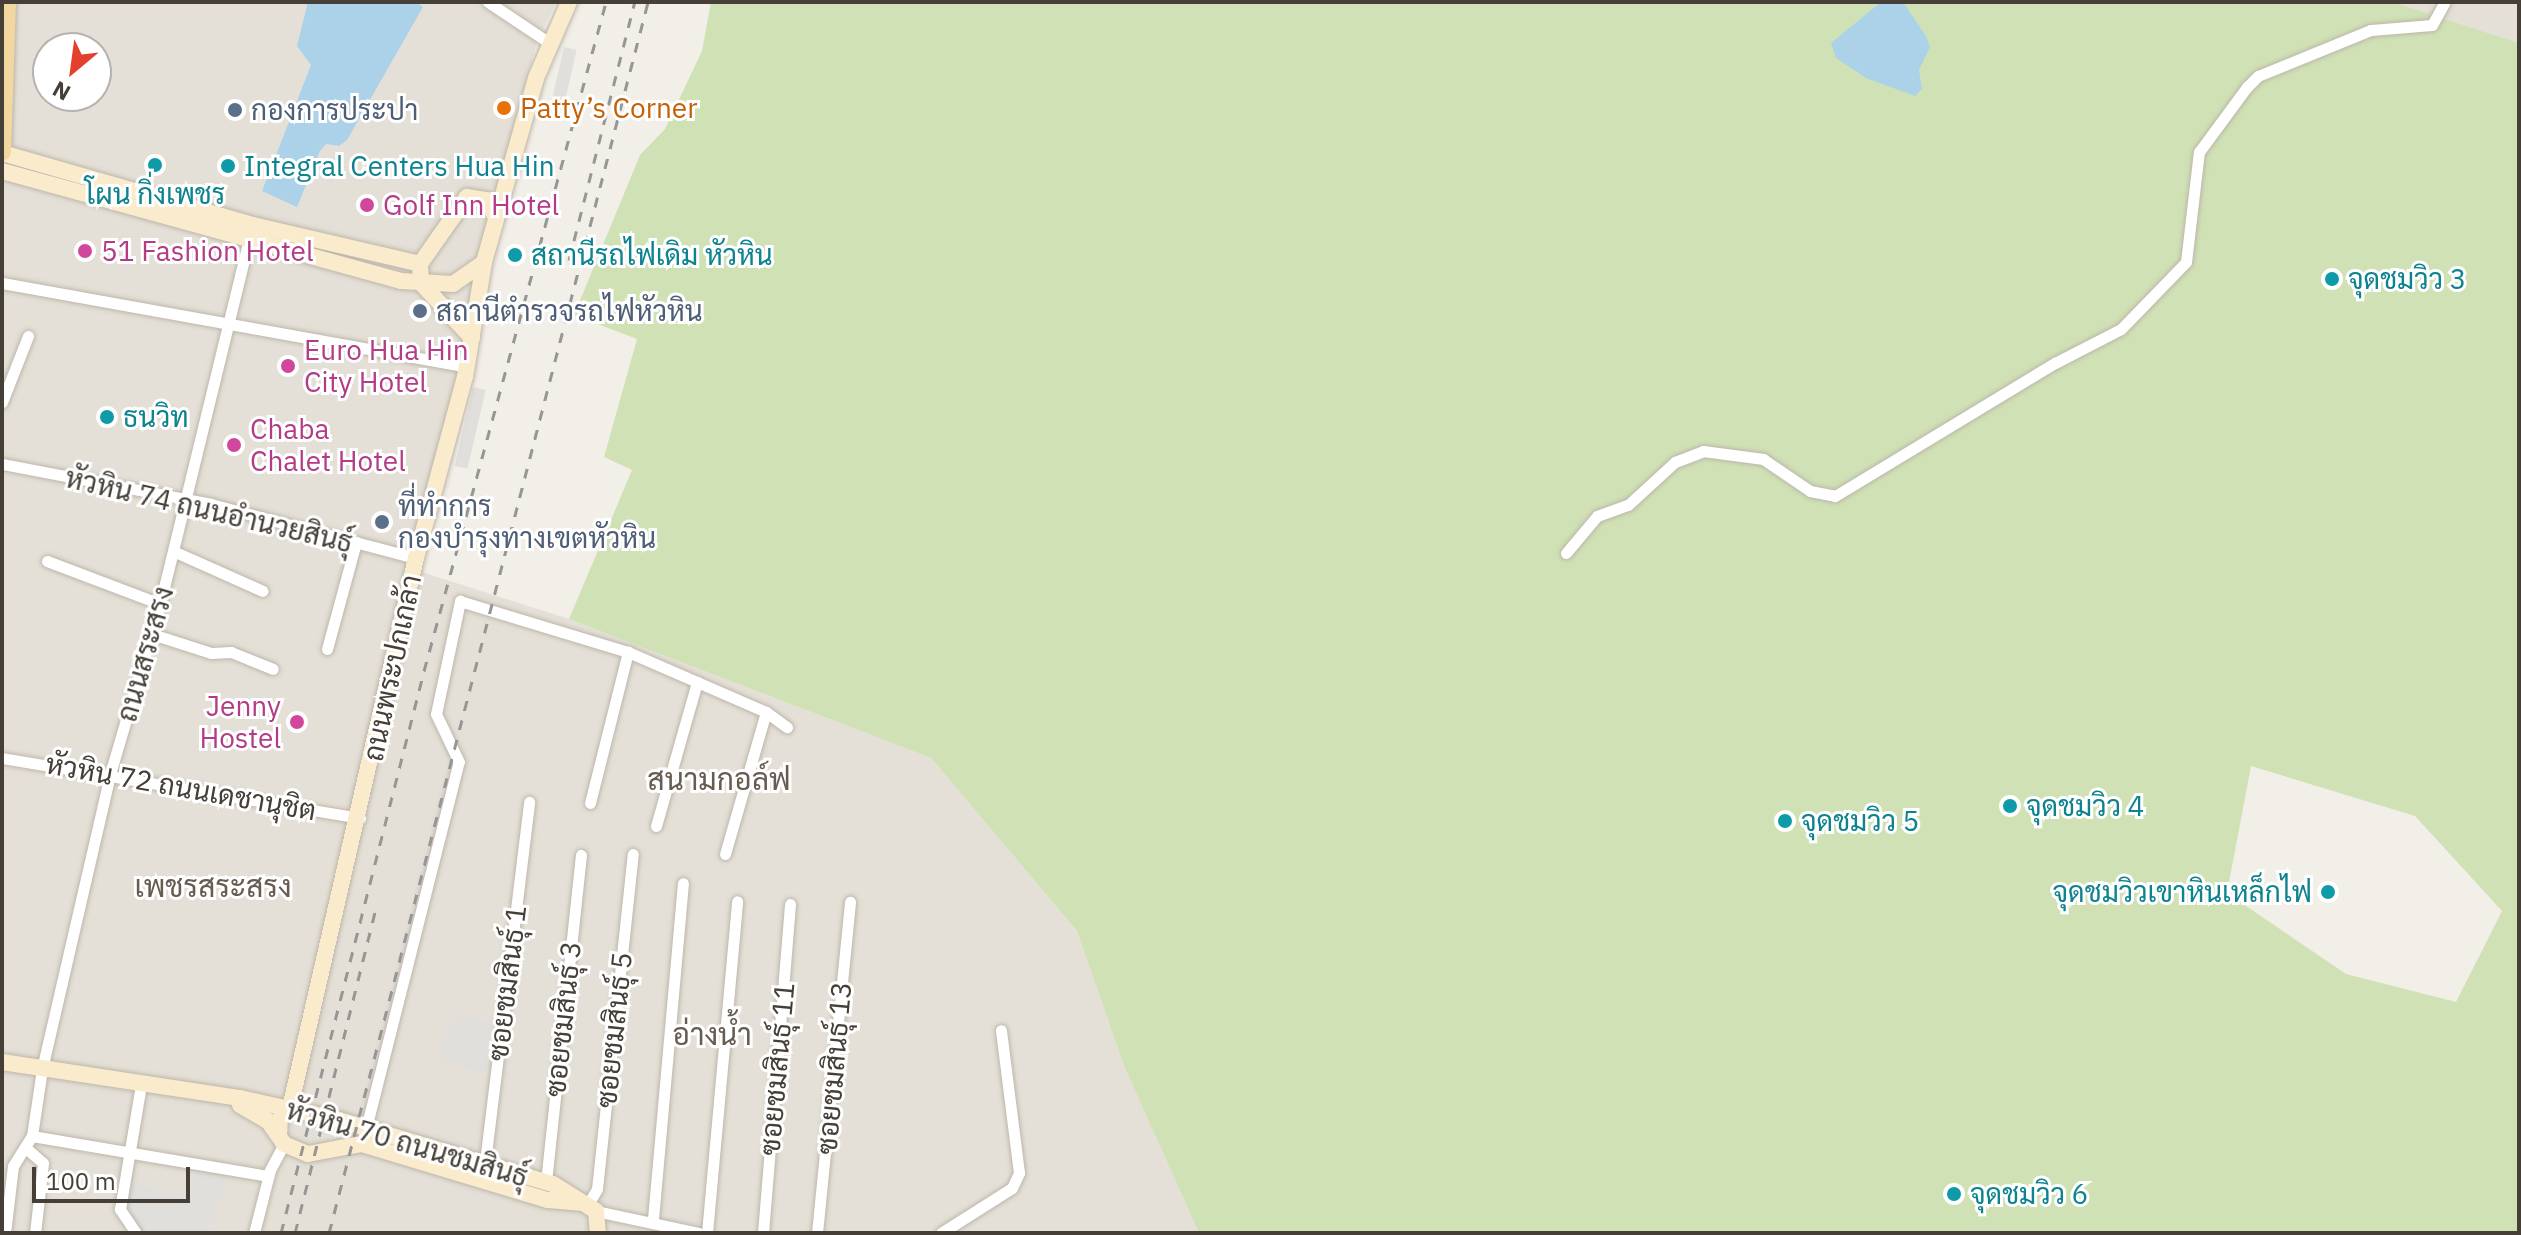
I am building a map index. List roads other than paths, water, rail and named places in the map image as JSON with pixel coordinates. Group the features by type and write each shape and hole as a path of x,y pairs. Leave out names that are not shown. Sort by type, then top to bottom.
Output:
{"main road":[{"path":"2,153 7,2"}],"street":[{"path":"488,2 548,42"},
{"name":"ถนนพระปกเกล้า","path":"290,1108 360,818 416,558 467,367 484,262 548,42 569,2"},
{"path":"1566,553 1597,516 1628,505 1675,462 1703,451 1763,459 1810,491 1835,496 2055,363 2121,329 2186,262 2199,152 2258,76 2371,30 2432,25 2445,2"},
{"path":"2,153 128,198"},
{"path":"2,171 128,198 351,259 421,283 460,282 484,262"},
{"path":"472,338 421,283 420,264 462,201 492,190 509,175"},
{"path":"475,195 487,200 496,218"},
{"name":"ถนนสระสรง","path":"5,1233 13,1166 27,1149 32,1136 42,1069 110,774 160,604 251,232"},
{"path":"351,259 420,264"},
{"path":"2,283 467,367"},
{"path":"2,402 28,336"},
{"name":"หัวหิน 74 ถนนอำนวยสินธุ์","path":"2,464 185,500 416,558"},
{"path":"327,649 356,542"},
{"path":"173,551 263,591"},
{"path":"47,561 160,604"},
{"path":"364,1136 459,762 436,714 460,601 628,652 766,712 787,727"},
{"path":"152,634 211,653 231,652 273,669"},
{"path":"590,803 628,652"},
{"path":"656,826 697,682"},
{"path":"725,854 766,712"},
{"name":"หัวหิน 72 ถนนเดชานุชิต","path":"2,758 360,818"},
{"name":"ซอยชมสินธุ์ 1","path":"483,1172 529,802"},
{"name":"ซอยชมสินธุ์ 5","path":"592,1208 597,1189 633,854"},
{"name":"ซอยชมสินธุ์ 3","path":"546,1182 581,855"},
{"path":"653,1219 683,883"},
{"path":"707,1233 737,901"},
{"name":"ซอยชมสินธุ์ 13","path":"817,1233 850,902"},
{"name":"ซอยชมสินธุ์ 11","path":"763,1233 790,904"},
{"path":"941,1233 1012,1188 1019,1173 1001,1030"},
{"name":"หัวหิน 70 ถนนชมสินธุ์","path":"2,1062 290,1108 330,1118 364,1136 483,1172 548,1200 653,1219 699,1233"},
{"path":"136,1233 120,1209 141,1085"},
{"name":"หัวหิน 70 ถนนชมสินธุ์","path":"220,1097 259,1113 282,1140 308,1154 329,1152 364,1136"},
{"path":"254,1233 268,1176 282,1140 280,1119 290,1108"},
{"path":"329,1152 340,1134 330,1118"},
{"path":"32,1136 129,1150 268,1176"},
{"path":"27,1149 43,1163 35,1233"},
{"name":"หัวหิน 70 ถนนชมสินธุ์","path":"483,1172 546,1182 592,1208"},
{"path":"592,1208 598,1233"}],"water":[{"path":"308,2 416,2 423,7 347,140 339,146 326,144 320,151 297,207 262,191 311,65 297,46"},
{"path":"1881,2 1903,2 1930,47 1919,70 1922,89 1915,96 1866,78 1836,58 1831,43"}],"railway":[{"path":"281,1233 424,671 606,2"},
{"path":"569,260 635,2"},
{"path":"329,1233 648,2"},
{"path":"295,1233 375,911"}],"place":[{"name":"Patty’s Corner","path":"504,108"},
{"name":"กองการประปา","path":"235,110"},
{"name":"โผน กิ่งเพชร","path":"155,165"},
{"name":"Integral Centers Hua Hin","path":"228,166"},
{"name":"Golf Inn Hotel","path":"367,205"},
{"name":"51 Fashion Hotel","path":"85,251"},
{"name":"สถานีรถไฟเดิม หัวหิน","path":"515,255"},
{"name":"จุดชมวิว 3","path":"2332,279"},
{"name":"สถานีตำรวจรถไฟหัวหิน","path":"420,311"},
{"name":"Euro Hua Hin City Hotel","path":"288,366"},
{"name":"ธนวิท","path":"107,417"},
{"name":"Chaba Chalet Hotel","path":"234,445"},
{"name":"ที่ทำการ กองบำรุงทางเขตหัวหิน","path":"382,522"},
{"name":"Jenny Hostel","path":"297,722"},
{"name":"จุดชมวิว 4","path":"2010,806"},
{"name":"จุดชมวิว 5","path":"1785,821"},
{"name":"จุดชมวิวเขาหินเหล็กไฟ","path":"2328,892"},
{"name":"จุดชมวิว 6","path":"1954,1194"}],"district":[{"name":"สนามกอล์ฟ","path":"719,779"},
{"name":"เพชรสระสรง","path":"213,886"},
{"name":"อ่างน้ำ","path":"712,1034"}]}
